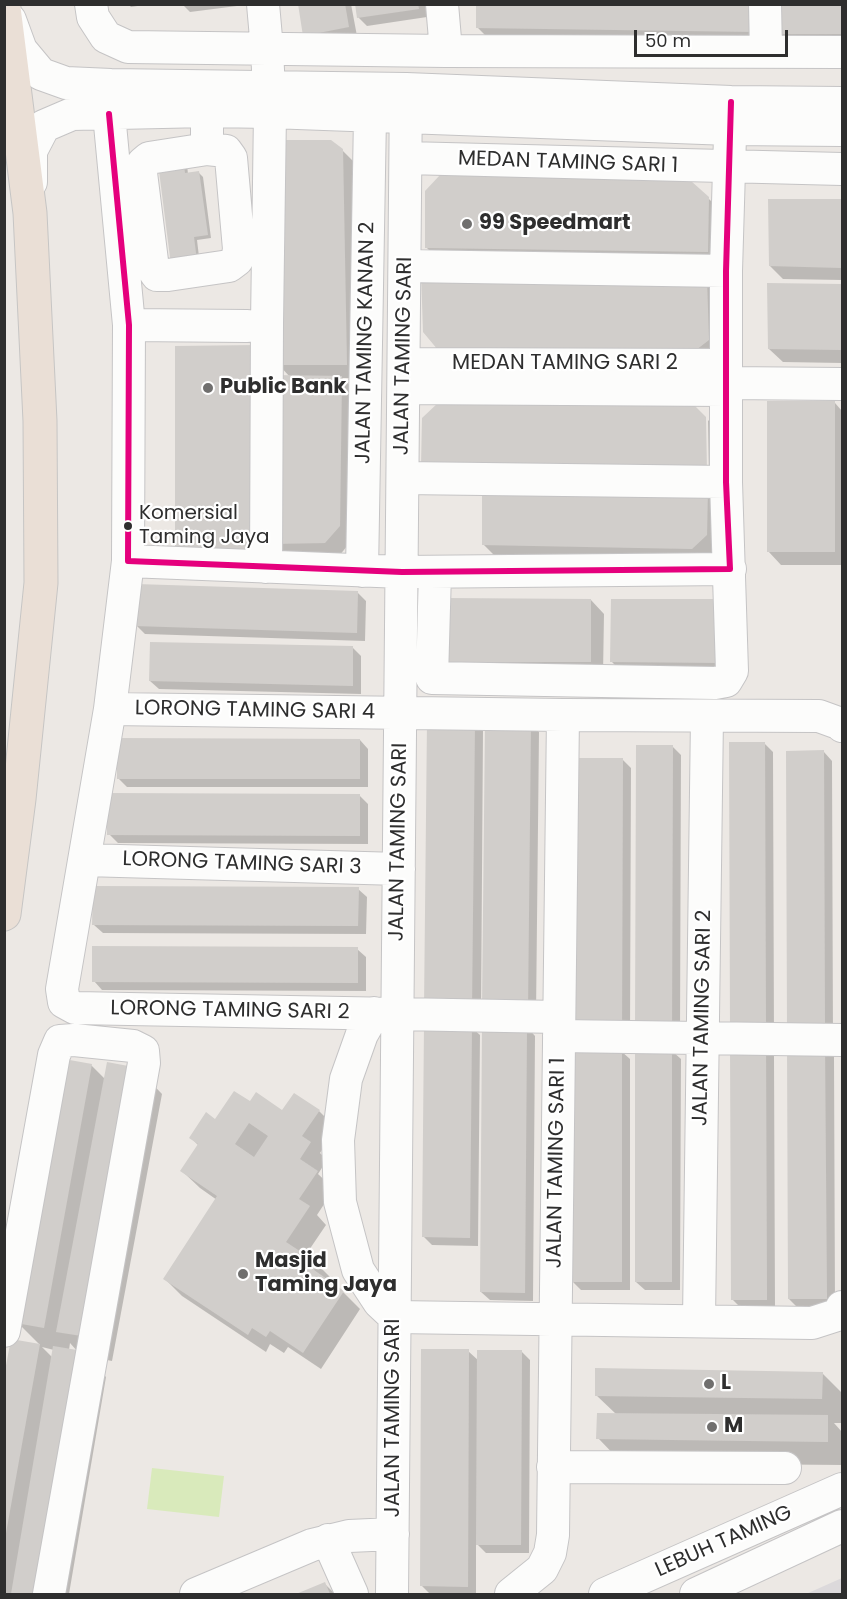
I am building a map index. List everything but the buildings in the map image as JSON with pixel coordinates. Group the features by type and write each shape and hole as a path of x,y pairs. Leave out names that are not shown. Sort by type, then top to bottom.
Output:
{"highway":[{"path":"4,6 30,213 40,421 41,583 19,799 4,914"},
{"path":"4,855 19,799"}],"street":[{"path":"91,4 93,17 106,37 128,47 267,50 843,52"},
{"path":"263,4 269,100 266,567"},
{"path":"442,4 446,51"},
{"path":"765,4 766,52"},
{"path":"4,6 21,50 41,74 66,82 269,100 730,115 843,129"},
{"path":"30,213 31,151 44,126 72,114 207,111 269,100 370,116 406,103"},
{"name":"JALAN TAMING SARI","path":"393,1594 395,1317 386,1013 399,868 406,103"},
{"path":"730,115 843,103"},
{"path":"207,111 207,149"},
{"path":"85,860 110,710 128,561 129,325 109,114"},
{"path":"435,572 432,678 715,683 726,681 732,671 726,482 726,271 730,115"},
{"name":"JALAN TAMING KANAN 2","path":"362,571 370,116"},
{"name":"MEDAN TAMING SARI 1","path":"406,158 843,169"},
{"path":"405,266 726,271"},
{"path":"129,325 247,326"},
{"name":"MEDAN TAMING SARI 2","path":"404,376 726,379 843,384"},
{"path":"403,478 726,482"},
{"path":"128,561 402,572 730,569"},
{"name":"LORONG TAMING SARI 4","path":"110,710 819,716 842,725"},
{"name":"JALAN TAMING SARI 1","path":"511,1594 542,1569 550,1553 553,1535 563,715"},
{"name":"JALAN TAMING SARI 2","path":"699,1320 707,716"},
{"name":"LORONG TAMING SARI 3","path":"85,860 399,868"},
{"name":"LORONG TAMING SARI 2","path":"85,860 62,989 64,1002 75,1008 386,1013 703,1038 843,1040"},
{"path":"386,1013 362,1034 346,1079 338,1140 340,1202 358,1270 379,1302 395,1317 812,1323 841,1311"},
{"path":"4,1331 54,1055 60,1041 74,1040 133,1046 143,1051 144,1063 49,1594"},
{"path":"554,1467 785,1468"},
{"name":"LEBUH TAMING","path":"605,1594 843,1490"},
{"name":"LEBUH TAMING","path":"696,1594 843,1526"},
{"path":"196,1594 328,1540 349,1536 393,1534"},
{"path":"328,1540 352,1594"}],"shaded area":[{"path":"842,1578 842,1594 806,1594"}],"green space":[{"path":"152,1468 224,1476 219,1517 147,1509"}],"transit line":[{"path":"109,114 129,325 128,561 402,572 730,569 726,482 726,271 731,102"}],"place":[{"name":"99 Speedmart","path":"467,224"},
{"name":"Public Bank","path":"208,388"},
{"name":"Komersial Taming Jaya","path":"128,526"},
{"name":"Masjid Taming Jaya","path":"243,1274"},
{"name":"L","path":"709,1384"},
{"name":"M","path":"712,1427"}]}
